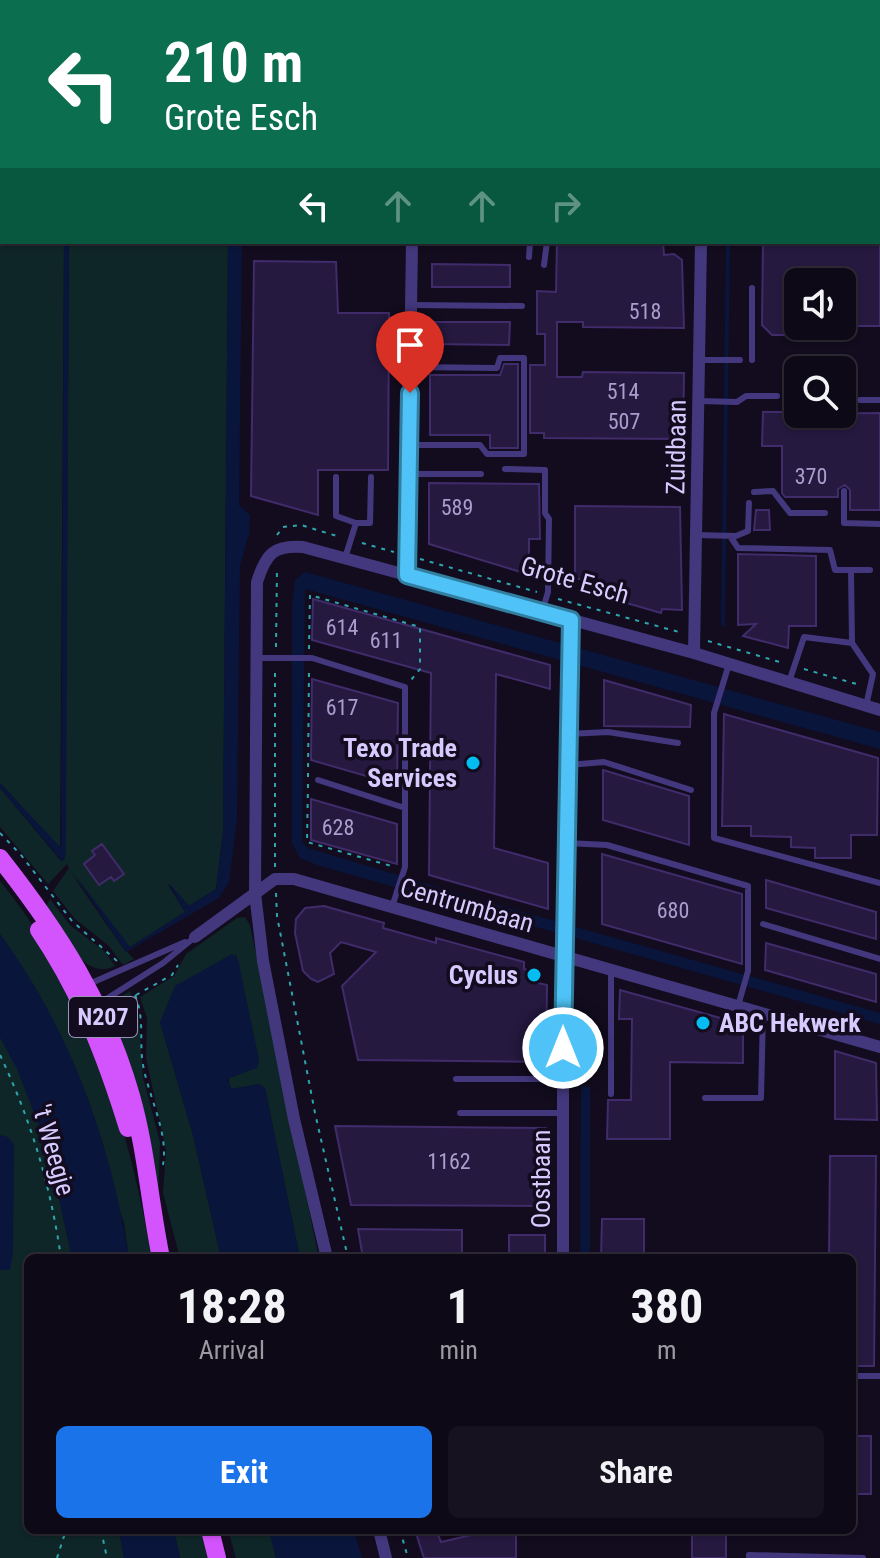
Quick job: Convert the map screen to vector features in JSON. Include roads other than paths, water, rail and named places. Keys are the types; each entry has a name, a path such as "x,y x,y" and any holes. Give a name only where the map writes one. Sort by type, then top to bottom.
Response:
{"main road":[{"name":"N207","path":"0,858 42,914 92,1008 149,1200 160,1254"},
{"name":"N207","path":"0,875 82,987"},
{"path":"211,1534 217,1558"}],"street":[{"path":"407,575 412,244"},
{"name":"Zuidbaan","path":"694,653 701,244"},
{"name":"Grote Esch","path":"257,658 257,582 264,559 284,545 345,558 694,653 880,710"},
{"name":"Oostbaan","path":"563,1254 563,955 571,620"},
{"path":"257,658 255,893 263,961 284,1068 326,1254"},
{"name":"Centrumbaan","path":"255,893 275,879 294,879 880,1047"},
{"path":"195,937 255,893"},
{"path":"380,1534 386,1558"}],"lane":[{"path":"529,257 530,244"},
{"path":"544,265 547,244"},
{"path":"752,288 752,360"},
{"path":"411,305 522,306"},
{"path":"409,445 480,445 487,454 524,454 524,358 500,358 497,368 411,367"},
{"path":"699,360 740,360"},
{"path":"699,401 737,402 746,396 777,396"},
{"path":"860,400 880,400"},
{"path":"505,469 545,470 545,513 549,519 547,595 542,612"},
{"path":"409,474 481,474"},
{"path":"336,477 336,516 356,523 370,523 371,477"},
{"path":"754,492 773,491 790,513 825,513"},
{"path":"844,491 844,523 880,524"},
{"path":"696,535 730,536 748,531 749,503"},
{"path":"345,558 356,523"},
{"path":"730,536 738,548 830,550 835,570 870,570"},
{"path":"851,570 852,643 873,674 866,706"},
{"path":"789,682 804,637 852,643"},
{"path":"257,658 307,658 405,687 403,872 392,907"},
{"path":"729,664 714,713 714,838 880,883"},
{"path":"568,734 608,732 678,743"},
{"path":"568,765 604,762 691,790"},
{"path":"318,780 405,808"},
{"path":"566,843 607,845 748,886 748,971 738,1006"},
{"path":"763,924 880,959"},
{"path":"82,987 195,937"},
{"path":"92,1008 163,963 195,937"},
{"path":"611,969 611,1094"},
{"path":"705,1098 761,1098 763,1013"},
{"path":"456,1079 563,1079"},
{"path":"460,1113 564,1113"},
{"path":"856,1376 880,1376"},
{"path":"749,1558 749,1555 863,1558"}],"water":[{"path":"64,244 69,244 65,859 62,861 0,788 0,783 61,848"},
{"path":"228,244 242,244 239,505 250,515 249,534 240,566 237,819 229,882 219,898 126,952 72,871 130,947 185,912 168,882 189,906 216,889 223,832"},
{"path":"305,572 880,732 880,749 305,589 302,841 308,848 880,1013 880,1024 300,858 292,843 292,607 295,580"},
{"path":"0,934 47,1008 84,1088 111,1172 128,1254 71,1254 50,1155 17,1069 0,1037"},
{"path":"232,954 238,959 259,1060 257,1068 227,1079 232,1089 259,1084 265,1088 299,1254 220,1254 193,1135 160,1022 175,986"},
{"path":"581,1086 590,1087 590,1254 580,1254"},
{"path":"0,1135 8,1137 14,1144 13,1252 10,1270 0,1270"},
{"path":"120,1534 175,1534 180,1558 124,1558"},
{"path":"270,1534 355,1534 362,1558 276,1558"}],"waterway":[{"path":"723,624 728,244"}],"place":[{"name":"Texo Trade Services","path":"473,763"},
{"name":"Cyclus","path":"534,975"},
{"name":"ABC Hekwerk","path":"703,1023"}]}
